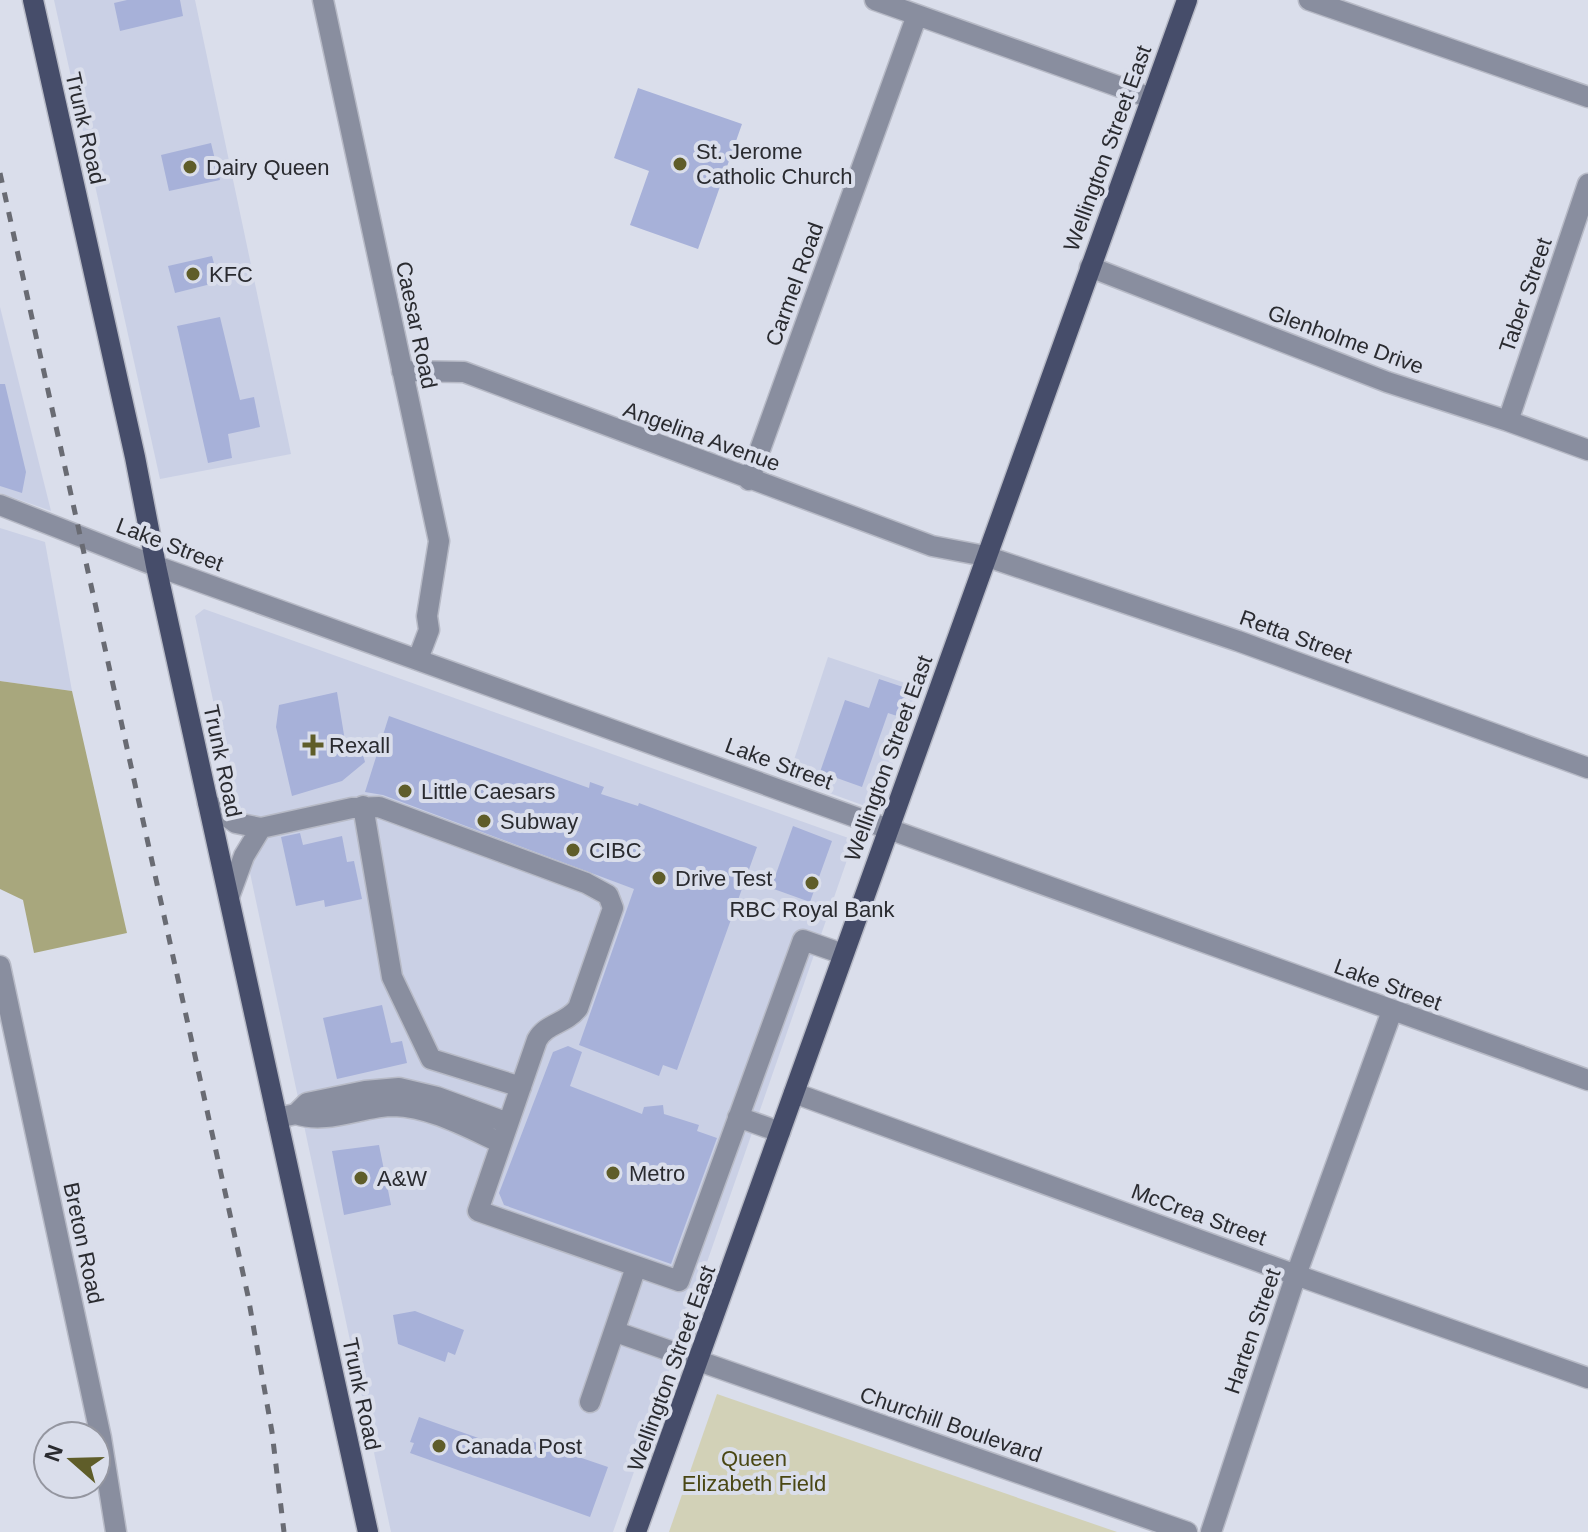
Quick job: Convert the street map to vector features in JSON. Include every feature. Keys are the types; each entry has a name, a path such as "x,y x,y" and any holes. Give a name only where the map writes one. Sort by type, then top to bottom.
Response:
{"main road":[{"name":"Trunk Road","path":"33,0 229,897 286,1116 368,1532"},
{"name":"Wellington Street East","path":"636,1532 1187,0"}],"street":[{"name":"Caesar Road","path":"323,0 439,541 427,616 429,630 418,659"},
{"path":"875,0 1151,98"},
{"path":"1309,0 1588,97"},
{"name":"Carmel Road","path":"749,480 917,15"},
{"name":"Taber Street","path":"1508,421 1588,184"},
{"name":"Glenholme Drive","path":"1090,267 1387,382 1588,450"},
{"name":"Angelina Avenue","path":"402,371 464,372 932,546 985,556"},
{"name":"Lake Street","path":"0,505 156,566 1588,1080"},
{"name":"Retta Street","path":"985,556 1238,641 1588,768"},
{"path":"208,803 236,823 261,828 363,806 379,807 602,889 612,901 613,908 578,1008 571,1017 541,1032 478,1211 679,1281 803,940 843,954"},
{"path":"363,806 392,977 431,1059 521,1087"},
{"path":"229,897 244,856 261,828"},
{"name":"Breton Road","path":"0,966 101,1438 116,1532"},
{"name":"Harten Street","path":"1211,1532 1296,1275 1392,1011"},
{"path":"286,1116 307,1103 365,1091 399,1088 437,1097 508,1123"},
{"name":"McCrea Street","path":"794,1093 1588,1378"},
{"path":"286,1116 311,1119 368,1109 410,1107 501,1143"},
{"path":"738,1117 780,1132"},
{"path":"590,1402 636,1267"},
{"name":"Churchill Boulevard","path":"616,1332 1187,1532"}],"shaded area":[{"path":"54,0 195,0 291,454 160,479"},
{"path":"0,307 51,511 0,493"},
{"path":"0,528 45,542 72,691 0,681"},
{"path":"204,609 854,840 613,1532 391,1532 195,616"},
{"path":"828,657 920,688 876,810 788,778"},
{"path":"0,681 72,691 127,933 34,953 23,900 0,889"}],"green space":[{"name":"Queen Elizabeth Field","path":"717,1394 1117,1532 669,1532"}],"building":[{"path":"127,0 180,0 183,16 120,31 114,3"},
{"name":"St. Jerome Catholic Church","path":"638,88 742,124 698,249 630,225 649,171 614,158"},
{"name":"Dairy Queen","path":"211,143 220,180 169,191 161,155"},
{"name":"KFC","path":"212,256 219,282 175,293 168,266"},
{"path":"220,317 240,400 254,397 260,427 228,434 232,458 208,463 177,326"},
{"path":"0,384 5,384 26,472 22,493 0,486"},
{"path":"879,679 909,689 900,717 888,713 862,787 820,772 845,700 869,708"},
{"name":"Rexall","path":"337,692 346,747 360,744 365,762 342,781 292,796 276,727 279,705"},
{"path":"389,716 589,788 590,782 604,787 601,794 638,806 639,803 757,847 677,1070 663,1065 659,1076 579,1045 634,889 383,795 365,792"},
{"path":"793,826 832,841 810,902 771,888"},
{"path":"300,833 303,845 342,836 347,862 354,861 362,899 325,907 324,900 296,906 281,837"},
{"path":"382,1005 391,1043 402,1041 407,1063 337,1079 323,1018"},
{"path":"568,1046 582,1052 570,1086 642,1114 644,1107 663,1105 664,1114 699,1125 697,1131 717,1138 671,1264 504,1205 499,1193 553,1052"},
{"name":"A&W","path":"379,1145 391,1205 344,1215 332,1151"},
{"path":"415,1311 464,1330 455,1355 448,1352 445,1362 398,1344 393,1315"},
{"path":"419,1417 515,1451 520,1437 608,1467 590,1517 410,1453 414,1443 410,1442"}],"railway":[{"path":"0,173 248,1296 272,1432 284,1532"}],"place":[{"name":"St. Jerome Catholic Church","path":"680,164"},
{"name":"Dairy Queen","path":"190,167"},
{"name":"KFC","path":"193,274"},
{"name":"Rexall","path":"313,745"},
{"name":"Little Caesars","path":"405,791"},
{"name":"Subway","path":"484,821"},
{"name":"CIBC","path":"573,850"},
{"name":"Drive Test","path":"659,878"},
{"name":"RBC Royal Bank","path":"812,883"},
{"name":"Metro","path":"613,1173"},
{"name":"A&W","path":"361,1178"},
{"name":"Canada Post","path":"439,1446"}]}
